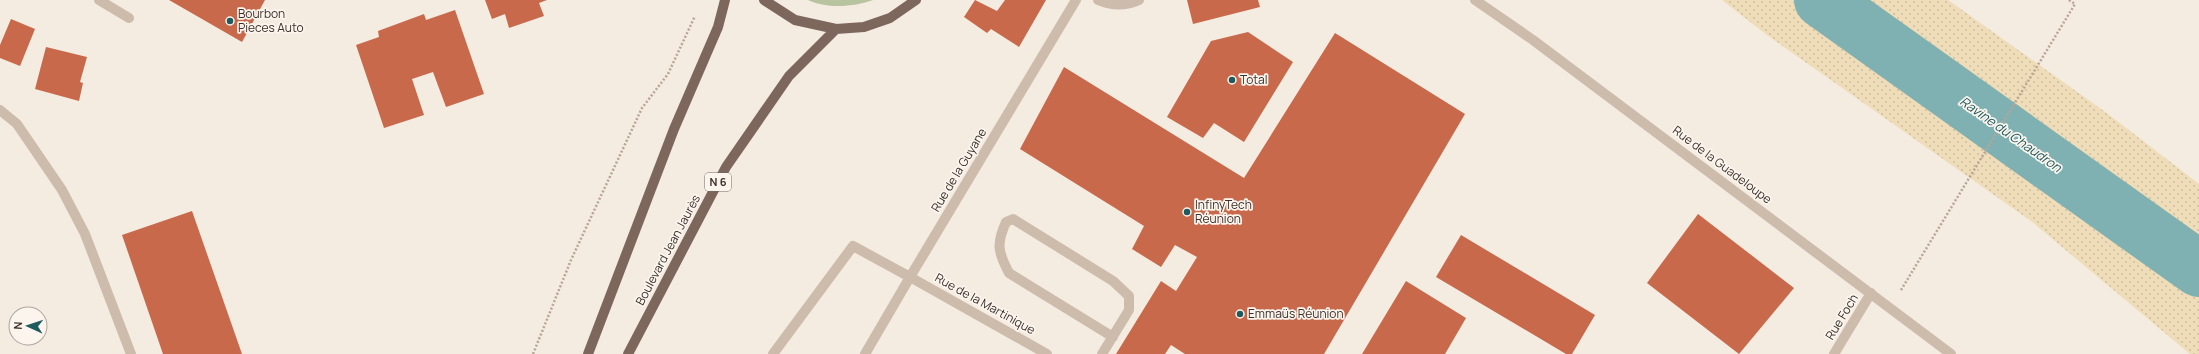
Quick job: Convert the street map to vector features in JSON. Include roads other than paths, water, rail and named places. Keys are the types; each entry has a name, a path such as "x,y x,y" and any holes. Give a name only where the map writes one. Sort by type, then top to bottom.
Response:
{"main road":[{"path":"588,354 674,129 718,27 725,0"},
{"path":"764,0 795,20 836,29 864,26 890,18 916,0"},
{"name":"Boulevard Jean Jaurès","path":"630,353 726,167 789,76 836,29"}],"street":[{"path":"99,0 128,18"},
{"name":"Rue de la Guyane","path":"866,354 910,277 1076,0"},
{"path":"1098,0 1108,5 1130,4 1139,0"},
{"name":"Rue de la Guadeloupe","path":"1475,0 1533,40 1951,354"},
{"path":"0,110 17,124 62,190 85,234 131,354"},
{"path":"1102,354 1129,310 1129,296 1114,281 1013,219 1006,222 999,237 1000,256 1009,273 1113,336"},
{"name":"Rue de la Martinique","path":"773,354 853,246 1047,354"},
{"name":"Rue Foch","path":"1834,354 1871,293"}],"waterway":[{"name":"Ravine du Chaudron","path":"1822,0 2199,269"}],"place":[{"name":"Bourbon Pieces Auto","path":"230,21"},
{"name":"Total","path":"1232,80"},
{"name":"InfinyTech Réunion","path":"1187,212"},
{"name":"Emmaüs Réunion","path":"1240,314"}]}
